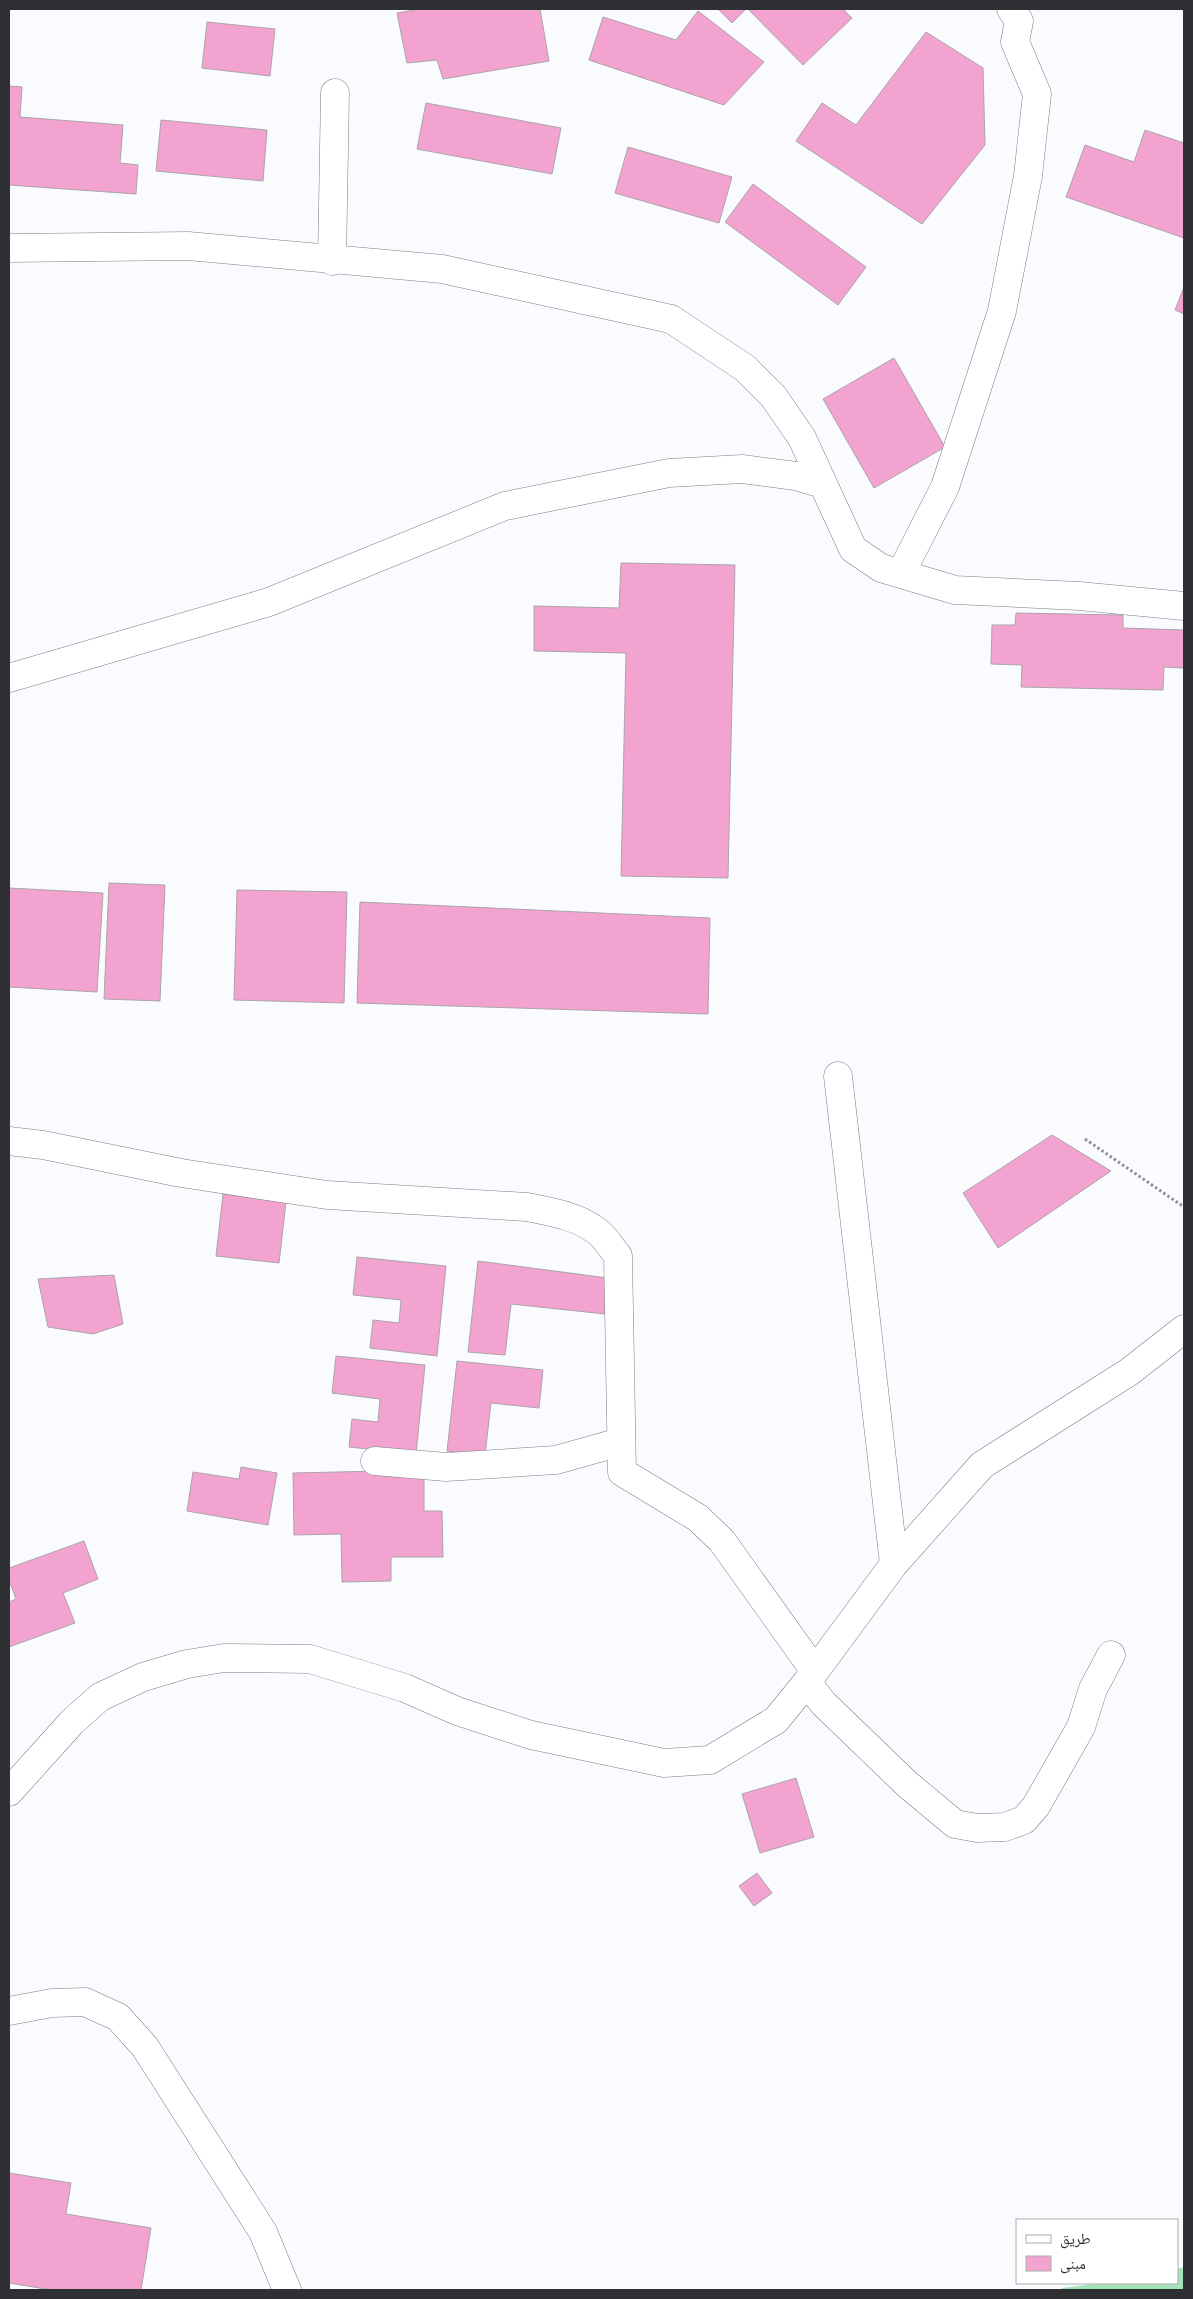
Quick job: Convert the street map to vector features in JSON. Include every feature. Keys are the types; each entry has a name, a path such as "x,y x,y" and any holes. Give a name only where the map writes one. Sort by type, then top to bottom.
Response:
{"street":[{"path":"901,573 945,487 1002,311 1028,176 1036,94 1015,42 1019,21 1011,9"},
{"path":"332,261 335,94"},
{"path":"9,248 188,246 244,250 332,261 442,269 671,319 745,368 773,396 802,438 853,549 881,568 955,590 1079,596 1184,606"},
{"path":"9,678 269,602 505,506 669,473 742,469 796,476 823,484"},
{"path":"838,1076 894,1564"},
{"path":"9,1142 43,1145 172,1171 289,1190 527,1207 557,1213 578,1220 599,1232 618,1256 622,1472 698,1518 722,1541 810,1676 823,1703 907,1784 955,1824 978,1828 1005,1827 1024,1820 1036,1806 1081,1727 1093,1689 1110,1655"},
{"path":"9,1792 72,1722 100,1697 142,1677 187,1664 224,1658 310,1658 405,1688 458,1711 531,1735 664,1763 710,1760 776,1720 894,1564 982,1465 1128,1372 1184,1328"},
{"path":"375,1460 446,1466 556,1460 620,1442"},
{"path":"9,2011 52,2003 85,2002 118,2017 145,2047 263,2232 287,2290"}],"path":[{"path":"1085,1139 1184,1207"}],"green space":[{"path":"1184,2267 1184,2290 1061,2290 1062,2288 1093,2284 1178,2284 1178,2269"}],"building":[{"path":"420,9 540,9 549,61 443,79 437,60 407,63 397,13"},
{"path":"718,9 746,9 732,23"},
{"path":"748,9 843,9 852,18 803,65"},
{"path":"698,11 764,62 724,105 589,60 603,17 676,40"},
{"path":"207,22 275,29 270,76 202,68"},
{"path":"926,32 983,68 985,145 922,224 796,141 822,103 856,125"},
{"path":"9,86 22,87 20,117 123,125 120,163 138,165 136,194 9,185"},
{"path":"426,103 561,128 552,174 417,149"},
{"path":"161,120 267,130 263,181 156,171"},
{"path":"1145,130 1184,143 1184,238 1066,197 1085,145 1134,162"},
{"path":"628,147 732,177 719,223 615,193"},
{"path":"753,184 866,267 838,305 725,222"},
{"path":"1184,287 1184,314 1175,310"},
{"path":"894,358 945,447 874,488 823,399"},
{"path":"621,563 735,565 728,878 621,876 626,653 534,651 534,606 619,608"},
{"path":"1016,613 1123,615 1123,628 1184,630 1184,668 1164,667 1163,690 1021,687 1022,665 991,664 992,625 1015,625"},
{"path":"109,883 165,885 160,1001 104,999"},
{"path":"9,888 103,893 97,992 9,987"},
{"path":"237,890 347,892 344,1003 234,1000"},
{"path":"360,902 710,918 708,1014 357,1003"},
{"path":"1052,1135 1111,1171 998,1248 963,1193"},
{"path":"223,1194 286,1202 279,1263 216,1256"},
{"path":"357,1257 446,1266 437,1356 370,1348 373,1320 399,1323 401,1300 353,1295"},
{"path":"478,1261 608,1278 605,1314 511,1304 505,1355 468,1352"},
{"path":"114,1275 123,1324 93,1334 48,1327 38,1279"},
{"path":"336,1356 425,1365 416,1454 349,1447 352,1419 378,1422 380,1399 332,1393"},
{"path":"457,1361 543,1370 539,1408 491,1403 485,1455 447,1451"},
{"path":"241,1467 277,1473 268,1525 187,1511 193,1472 239,1479"},
{"path":"424,1470 424,1511 442,1511 443,1557 391,1557 391,1581 342,1582 341,1534 294,1535 293,1473"},
{"path":"84,1541 98,1579 63,1593 75,1623 9,1647 9,1602 16,1599 9,1580 9,1568"},
{"path":"796,1778 814,1837 760,1853 742,1794"},
{"path":"757,1873 772,1893 754,1906 739,1886"},
{"path":"9,2173 71,2183 66,2214 151,2228 141,2290 51,2290 9,2283"}]}
